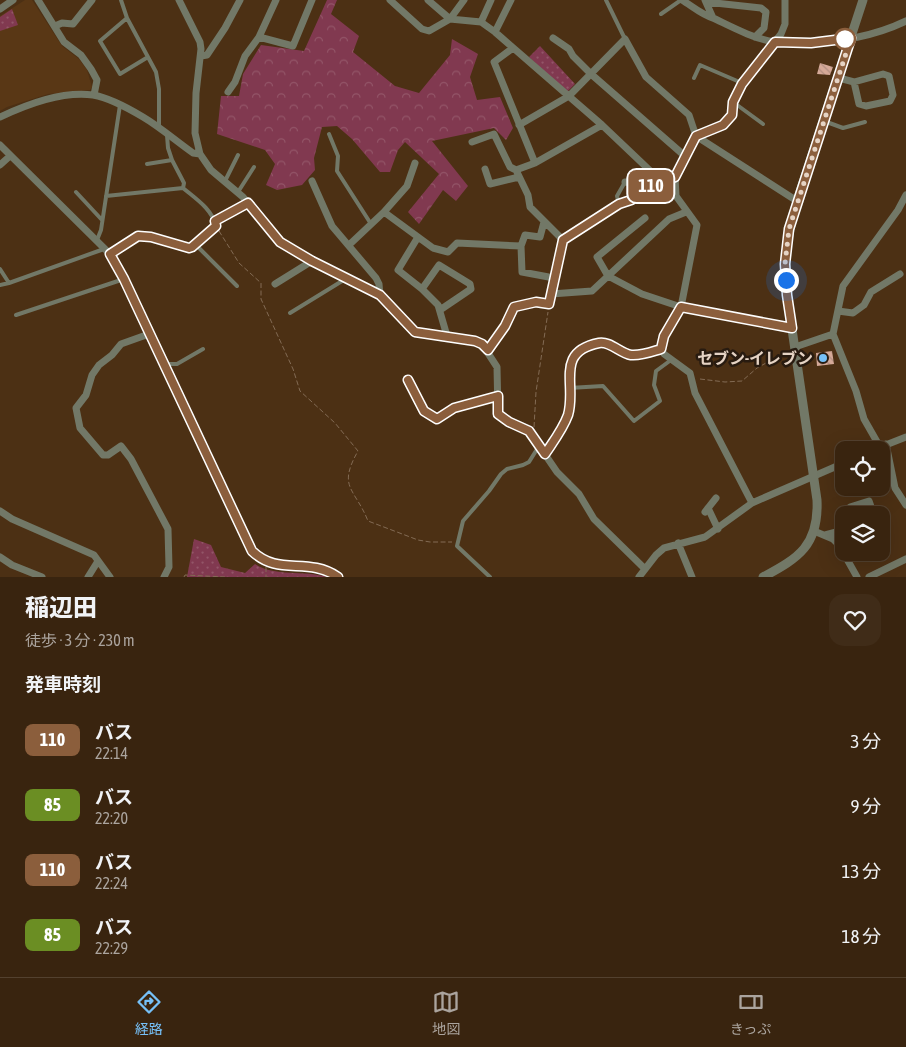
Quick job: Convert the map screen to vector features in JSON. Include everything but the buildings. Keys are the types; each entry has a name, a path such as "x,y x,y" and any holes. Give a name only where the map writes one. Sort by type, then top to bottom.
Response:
{"street":[{"path":"0,8 13,0"},
{"path":"38,0 64,42 82,55 97,80 94,96"},
{"path":"54,26 62,23 74,24 92,0"},
{"path":"179,0 200,42 195,133 200,154 211,170 238,192 280,242 312,261 380,295 415,332 475,341 482,344 488,350 497,367 498,414 524,428 534,438 558,472 579,494 594,519 644,568"},
{"path":"200,56 207,56 240,0"},
{"path":"228,92 235,82 244,56 259,37 276,0"},
{"path":"259,37 293,46 312,0"},
{"path":"390,0 422,28 429,31 450,19 464,0"},
{"path":"428,0 450,19 481,22 495,32 602,125 662,182"},
{"path":"481,22 491,0"},
{"path":"495,32 511,0"},
{"path":"681,0 705,16 755,37 775,42 811,43 851,38 889,30 906,21"},
{"path":"752,503 695,393 690,373 664,354 661,349 664,336 681,307 697,225 676,196 675,177 696,136 723,125 732,115 733,102 742,84 781,34 785,24 785,0"},
{"path":"763,577 787,565 811,540 818,510 787,295 785,264 789,229 797,201 839,78 863,0"},
{"path":"705,1 713,18"},
{"path":"705,1 761,8 766,12 764,28 755,37"},
{"path":"553,38 569,49 572,56 591,74 686,157"},
{"path":"519,125 568,96 625,39 646,77 689,115 696,136 797,201"},
{"path":"513,48 494,62 535,163"},
{"path":"839,78 854,82 883,74 889,76 893,95 890,101 866,106 859,104 854,82"},
{"path":"0,117 50,98 94,96 120,105 143,117 193,153 200,154"},
{"path":"485,169 490,184 518,173 602,125"},
{"path":"472,142 494,134 510,167 518,173 528,195 530,208 563,240 549,304"},
{"path":"0,145 107,251 124,279 248,545 256,557 266,564 280,569 313,568 323,570 338,577"},
{"path":"0,165 10,156"},
{"path":"349,244 384,212 407,186 415,163"},
{"path":"625,182 650,186 675,177"},
{"path":"312,181 332,226 376,278 379,284 380,295"},
{"path":"880,441 864,419 856,392 833,334 841,293 846,280 898,210 906,195"},
{"path":"384,212 433,248 448,252 457,243 521,246"},
{"path":"551,294 592,291 669,219 686,212"},
{"path":"645,218 597,257 608,276 642,294 681,307 792,328"},
{"path":"544,222 540,237 525,235 521,246 522,272 554,278"},
{"path":"418,237 398,270 422,289 438,305 447,336"},
{"path":"274,284 312,261"},
{"path":"422,289 439,265 470,284 471,289 440,310"},
{"path":"838,311 853,313 864,305 871,292 900,274"},
{"path":"149,334 121,344 112,355 99,365 92,375 86,395 76,408 80,428 103,455 108,456 121,446 131,459 168,529 169,567 164,577"},
{"path":"795,347 833,334"},
{"path":"545,454 564,426 568,413 569,368 572,360 578,353 588,346 602,342 629,355 639,355 661,349"},
{"path":"408,380 424,411 437,419 454,408 498,396"},
{"path":"890,443 906,437"},
{"path":"640,577 644,568 664,548 705,536 718,529 752,503 835,467"},
{"path":"890,471 895,488 903,497 906,505"},
{"path":"716,498 707,510 718,529"},
{"path":"853,506 869,501 871,506"},
{"path":"0,511 12,519 94,555 110,577"},
{"path":"814,531 833,539 857,577"},
{"path":"825,535 835,532"},
{"path":"678,543 692,577"},
{"path":"0,557 12,565 42,577"},
{"path":"869,577 906,560"},
{"path":"88,577 98,561"}],"lane":[{"path":"121,0 127,18 156,72 159,128"},
{"path":"606,0 625,39"},
{"path":"661,14 681,0"},
{"path":"127,18 100,41 120,74 148,57"},
{"path":"694,78 700,65 742,84"},
{"path":"733,102 763,124"},
{"path":"97,240 102,220 120,105"},
{"path":"824,121 843,128 865,122"},
{"path":"329,134 338,156 337,171 371,224"},
{"path":"167,135 168,148 184,183 183,188"},
{"path":"225,180 238,155"},
{"path":"147,164 172,160"},
{"path":"238,192 254,166"},
{"path":"619,204 617,196 625,182"},
{"path":"563,240 619,204 631,200 650,186"},
{"path":"0,285 107,251 138,236 151,237 189,248 196,245 216,226 215,221 205,206 183,188 106,196"},
{"path":"76,192 102,220"},
{"path":"215,221 248,203"},
{"path":"196,245 237,286"},
{"path":"0,269 9,283"},
{"path":"290,313 347,278"},
{"path":"16,315 124,279"},
{"path":"488,350 505,326 514,307 536,302 549,304"},
{"path":"164,364 177,364 203,349"},
{"path":"570,388 603,386 634,420 660,402 654,385 656,372 673,359"},
{"path":"490,577 457,546 463,521 489,492 501,474 507,469 529,462 539,446"}],"path":[{"path":"216,226 229,250 239,263 261,283 261,299 293,369 300,391 335,424 358,450 347,477 349,489 362,505 368,521 418,540 457,542"},
{"path":"534,438 536,392 549,304"},
{"path":"692,379 709,379 725,382 742,381 757,368 795,347"},
{"path":"266,564 266,577"},
{"path":"184,577 185,575 225,577"}],"shaded area":[{"path":"25,0 32,0 62,46 79,59 87,70 92,87 90,90 48,94 0,111 0,16"}],"green space":[{"path":"327,0 337,0 331,14 359,36 353,52 395,86 419,93 450,55 452,39 478,54 470,77 477,100 500,97 513,128 506,140 494,128 432,141 468,186 456,201 443,190 419,224 408,212 439,174 405,142 398,150 390,172 380,172 352,139 337,126 322,127 314,158 315,170 302,185 277,190 266,185 275,164 265,150 217,134 221,96 239,96 243,74 261,45 304,51"},
{"path":"12,9 18,25 0,31 0,17"},
{"path":"540,46 575,84 567,92 529,57"},
{"path":"194,539 211,545 221,567 245,573 255,564 271,571 327,577 187,577"}],"bus line":[{"name":"110","path":"338,577 323,570 313,568 280,569 272,567 260,560 252,551 124,279 110,254 138,236 151,237 189,248 192,247 216,226 215,221 248,203 280,242 312,261 380,295 415,332 475,341 482,344 488,350 505,326 514,307 536,302 549,304 560,246 563,240 619,204 631,200 650,186 675,177 696,136 723,125 732,115 736,94 775,42 811,43 851,38 789,229 785,264 792,328 681,307 664,336 661,349 639,355 629,355 602,342 588,346 572,360 569,368 570,396 568,413 564,426 545,454 529,431 509,422 498,414 498,396 454,408 437,419 424,411 408,380"}],"place":[{"name":"セブン-イレブン","path":"823,358"}],"route":[{"path":"786,280 786,246 789,229 851,38 845,39"}]}
